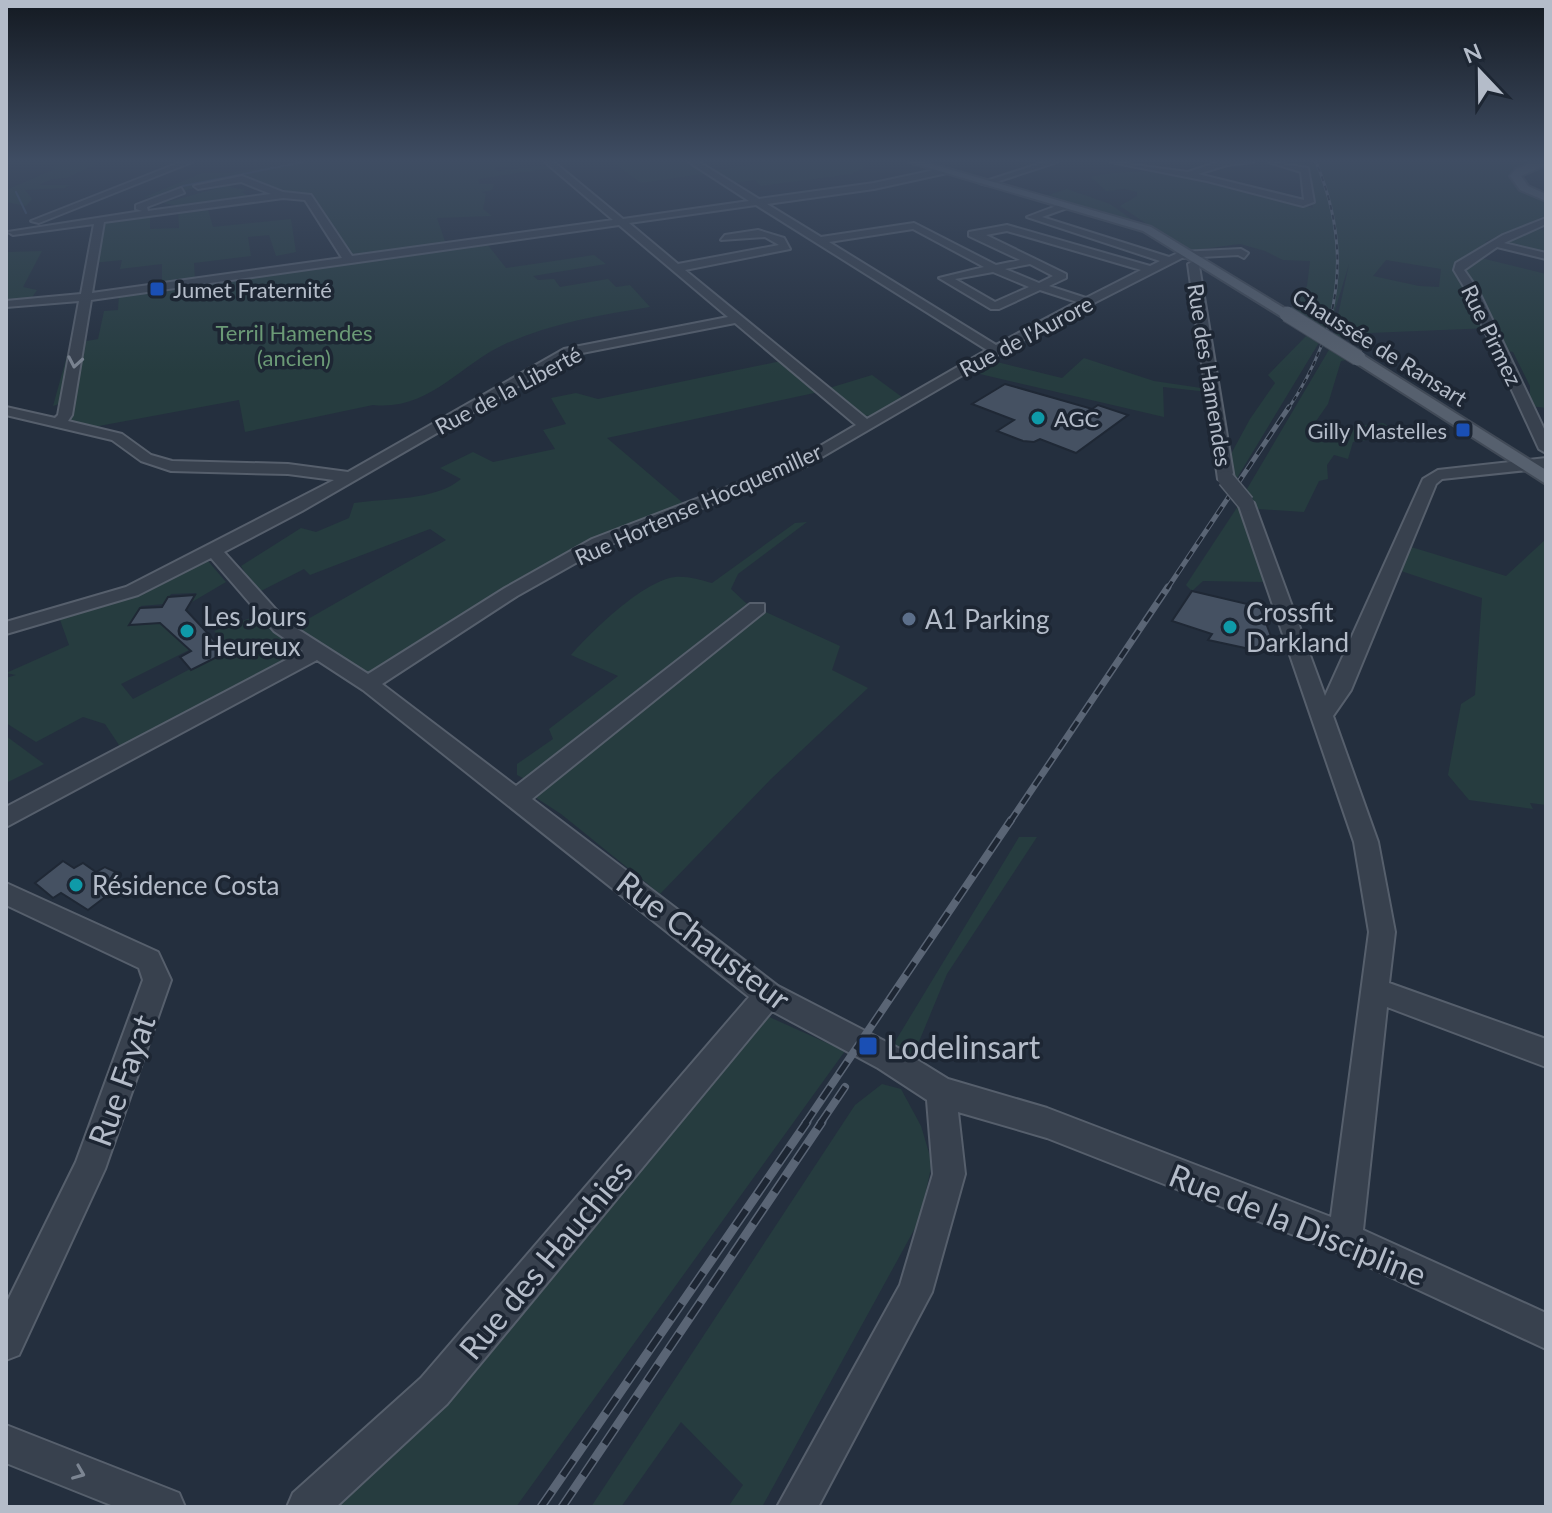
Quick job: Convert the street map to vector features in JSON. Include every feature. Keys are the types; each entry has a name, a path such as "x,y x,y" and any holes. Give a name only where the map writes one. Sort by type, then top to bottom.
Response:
{"main road":[{"name":"Chaussée de Ransart","path":"1153,233 1536,463 1546,478"}],"street":[{"path":"59,423 65,415 97,233"},
{"path":"331,233 349,260"},
{"path":"6,307 544,233"},
{"path":"633,233 866,426"},
{"path":"749,255 723,237 763,233 779,239 846,233"},
{"path":"804,233 995,350"},
{"path":"924,233 993,268 1038,287 1087,302"},
{"path":"940,240 983,233"},
{"path":"1022,233 1152,270"},
{"path":"1082,233 1170,260"},
{"name":"Rue Pirmez","path":"1517,233 1460,265 1459,270 1472,290 1546,449"},
{"path":"976,234 1062,276 995,307 945,278 1030,261"},
{"path":"676,268 786,247 779,239"},
{"path":"1018,255 1050,241"},
{"path":"1496,244 1546,256"},
{"path":"1119,261 1141,251"},
{"name":"Rue de l'Aurore","path":"866,426 995,350 1170,260 1241,252 1244,255"},
{"path":"1084,261 1097,255"},
{"name":"Rue des Hamendes","path":"1196,258 1193,264 1226,479 1246,503 1258,548 1322,715 1366,842 1382,932 1345,1239"},
{"path":"1059,273 1071,267"},
{"name":"Rue de la Liberté","path":"214,551 296,508 568,352 737,319"},
{"path":"6,411 117,437 146,458 171,466 288,469 350,477"},
{"name":"Rue Hortense Hocquemiller","path":"368,683 511,592 598,543 798,465 866,426"},
{"path":"1322,715 1341,690 1429,482 1438,475 1536,463"},
{"path":"6,628 132,591 214,551"},
{"name":"Rue Chausteur","path":"214,551 281,627 368,683 768,995 888,1058 941,1092 1047,1123"},
{"path":"517,798 757,608"},
{"path":"6,818 318,651"},
{"name":"Rue Fayat","path":"6,893 149,960 157,980 89,1169 6,1342"},
{"path":"1377,991 1546,1053"},
{"name":"Rue des Hauchies","path":"307,1507 434,1391 768,995"},
{"path":"797,1507 915,1292 949,1174 941,1092"},
{"name":"Rue de la Discipline","path":"1047,1123 1345,1239 1546,1331"},
{"path":"6,1444 165,1507"}],"green space":[{"name":"Terril Hamendes (ancien)","path":"99,233 293,233 296,252 276,256 269,235 248,237 251,256 194,263 195,281 162,286 162,264 120,269 122,260 92,263"},
{"name":"Terril Hamendes (ancien)","path":"328,233 442,233 447,247 488,245 506,268 594,255 606,264 533,276 538,280 554,279 560,287 608,279 616,287 630,285 650,307 540,330 488,353 443,385 411,401 373,405 245,432 239,400 88,428 63,422 69,419 72,400 53,406 68,352 79,351 81,342 98,339 104,311 118,310 119,295 356,260 341,253"},
{"path":"1160,233 1507,233 1485,242 1491,245 1477,257 1546,274 1546,408 1530,406 1530,386 1513,352 1504,350 1491,328 1345,334 1340,343 1333,338 1349,264 1329,330 1324,332 1289,312 1307,286 1310,261 1283,260 1240,244 1187,251","holes":["1386,260 1441,269 1439,287 1419,286 1373,276"]},
{"path":"1518,233 1546,233 1546,255 1504,245 1501,241"},
{"path":"42,251 23,287 37,290 29,302 80,300 6,309 6,252"},
{"path":"1308,334 1320,341 1234,483 1225,465 1250,419 1275,383 1268,375"},
{"path":"1330,348 1351,359 1341,361 1328,404 1309,431 1383,423 1403,435 1353,442 1348,459 1334,455 1327,465 1328,479 1319,481 1304,512 1258,509 1244,494"},
{"path":"1084,358 1154,381 1208,389 1208,392 1163,387 1164,417 967,371 989,360 1062,378"},
{"path":"781,361 819,392 607,438 689,508 598,543 368,683 287,631 446,540 430,529 310,575 304,569 257,593 241,566 301,528 316,532 349,518 354,503 424,495 450,486 461,479 440,468 473,452 493,462 555,449 543,430 566,424 551,398 576,393 598,399"},
{"path":"872,375 906,400 879,413 863,416 826,389"},
{"path":"1240,503 1244,507 1264,582 1203,581 1192,591 1186,585"},
{"path":"807,522 738,574 731,589 746,603 840,646 832,670 868,688 771,779 660,894 561,814 521,788 527,780 517,775 517,764 553,739 549,729 618,676 571,655 619,608 648,588 675,577 712,583 795,523"},
{"path":"1546,539 1546,805 1530,803 1533,809 1469,800 1448,775 1461,704 1475,695 1482,598 1398,570 1408,546 1506,576"},
{"path":"208,561 226,582 192,602 196,593 171,594 165,604 141,606 132,621 162,621 191,649 121,684 133,699 232,647 214,631 256,616 300,651 296,658 121,748 105,724 83,717 36,742 6,723 6,678 16,675 6,673 69,645 59,617 163,581"},
{"path":"6,736 44,764 6,783"},
{"path":"1019,837 1037,837 947,974 911,1061 890,1050"},
{"path":"767,1016 845,1051 516,1507 333,1507"},
{"path":"882,1084 901,1089 921,1126 932,1163 920,1219 762,1507 728,1507 743,1485 681,1422 621,1507 591,1507 855,1105"}],"building":[{"name":"AGC","path":"1005,384 1092,409 1098,405 1128,415 1076,453 1040,439 1023,441 997,431 1014,420 972,404"},
{"name":"Crossfit Darkland","path":"1192,591 1260,607 1278,655 1208,640 1212,634 1172,621"},
{"name":"Les Jours Heureux","path":"195,595 186,610 214,640 219,637 233,649 191,670 180,657 191,651 160,623 129,625 140,608 162,607 168,597"},
{"name":"Résidence Costa","path":"63,861 74,868 83,863 96,872 105,867 118,873 109,880 117,888 88,910 61,893 53,898 35,883"}],"railway":[{"path":"1288,409 1306,379 1330,319 1336,289 1335,233"},
{"path":"1167,589 1289,407"},
{"path":"1010,822 1168,587"},
{"path":"805,1124 1011,820"},
{"path":"820,1124 845,1087"},
{"path":"541,1507 807,1122"},
{"path":"562,1507 822,1122"}],"place":[{"name":"Jumet Fraternité","path":"157,289"},
{"name":"AGC","path":"1038,418"},
{"name":"Gilly Mastelles","path":"1463,430"},
{"name":"A1 Parking","path":"909,619"},
{"name":"Crossfit Darkland","path":"1230,627"},
{"name":"Les Jours Heureux","path":"187,631"},
{"name":"Résidence Costa","path":"76,885"},
{"name":"Lodelinsart","path":"868,1046"}]}
